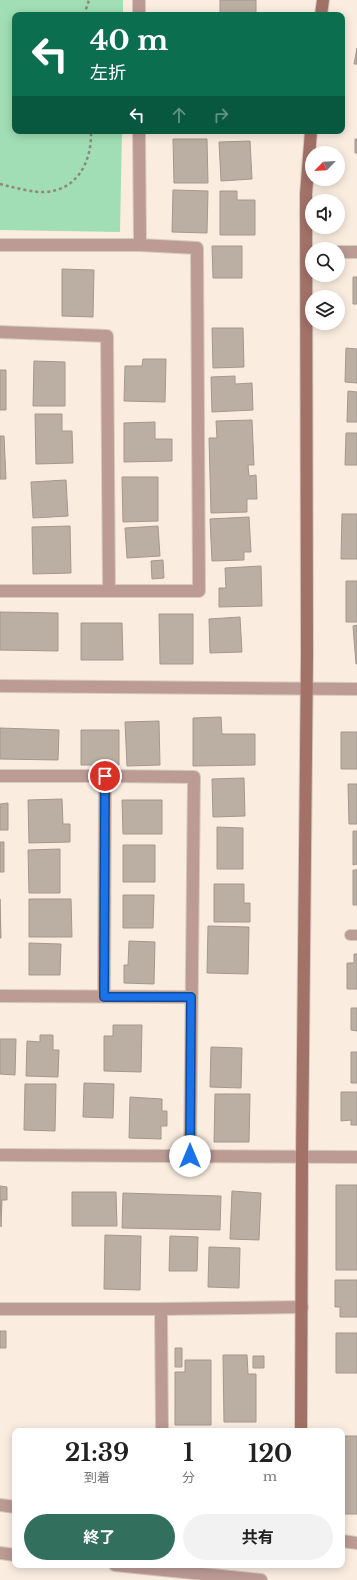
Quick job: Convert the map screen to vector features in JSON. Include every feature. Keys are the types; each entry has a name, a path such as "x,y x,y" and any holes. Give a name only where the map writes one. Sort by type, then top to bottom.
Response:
{"street":[{"path":"139,0 139,12"},
{"path":"322,12 323,0"},
{"path":"139,134 140,245"},
{"path":"309,242 306,194 311,134"},
{"path":"0,245 140,245 197,248 199,591 0,591"},
{"path":"345,252 357,252"},
{"path":"301,1428 309,282"},
{"path":"0,332 107,336 109,591"},
{"path":"0,686 357,689"},
{"path":"0,776 194,777 190,1156"},
{"path":"104,997 105,776"},
{"path":"0,996 191,997"},
{"path":"0,1155 357,1157"},
{"path":"0,1309 302,1307"},
{"path":"161,1309 162,1428"},
{"path":"0,1505 12,1507"},
{"path":"345,1541 357,1543"},
{"path":"0,1553 12,1555"},
{"path":"144,1568 262,1580"}],"path":[{"path":"85,12 89,0"},
{"path":"0,184 45,193 68,186 83,169 90,153 91,134"}],"green space":[{"path":"0,0 123,0 123,12 12,12 12,134 122,134 120,232 0,230"}],"building":[{"path":"220,0 256,0 256,12 220,12"},
{"path":"357,48 357,64 354,64"},
{"path":"173,139 207,139 208,183 174,183"},
{"path":"355,139 357,139 357,153 355,153"},
{"path":"250,141 252,179 221,181 219,142"},
{"path":"173,190 208,191 207,233 172,232"},
{"path":"220,191 237,191 237,200 255,200 255,235 220,235"},
{"path":"212,246 242,246 242,278 213,278"},
{"path":"62,269 94,270 93,317 62,316"},
{"path":"353,277 357,277 357,304 353,304"},
{"path":"212,328 243,328 244,367 213,368"},
{"path":"346,348 357,349 357,383 345,382"},
{"path":"143,359 166,359 165,402 124,401 125,366 142,366"},
{"path":"34,361 65,362 65,406 33,406"},
{"path":"0,370 6,370 6,410 0,410"},
{"path":"235,376 235,384 252,383 253,410 212,412 211,377"},
{"path":"348,391 357,392 357,422 347,422"},
{"path":"35,414 62,414 62,431 72,431 73,463 36,464"},
{"path":"252,420 254,465 248,465 249,476 256,475 257,499 247,499 247,512 211,513 209,438 217,438 216,421"},
{"path":"155,422 155,439 172,439 172,461 124,462 124,423"},
{"path":"346,433 357,433 357,465 345,465"},
{"path":"0,436 4,436 6,479 0,479"},
{"path":"122,477 158,477 158,521 123,522"},
{"path":"66,480 68,516 33,518 31,482"},
{"path":"342,514 357,514 357,559 341,559"},
{"path":"249,517 251,552 244,552 244,560 212,561 210,519"},
{"path":"70,526 71,573 33,574 32,527"},
{"path":"158,526 160,556 127,558 125,528"},
{"path":"163,560 164,578 152,579 151,561"},
{"path":"261,566 262,606 219,607 219,588 226,588 225,568"},
{"path":"346,581 357,581 357,622 346,622"},
{"path":"0,612 58,613 58,651 0,650"},
{"path":"159,614 193,614 193,664 160,664"},
{"path":"240,617 242,652 210,653 209,619"},
{"path":"81,623 122,623 123,660 81,660"},
{"path":"357,625 357,664 356,664 353,626"},
{"path":"221,717 222,734 255,734 255,765 193,766 193,718"},
{"path":"159,721 160,765 127,766 125,722"},
{"path":"0,728 59,730 58,760 0,759"},
{"path":"81,730 119,730 119,765 81,765"},
{"path":"341,732 357,732 357,769 341,769"},
{"path":"244,778 245,816 213,817 212,779"},
{"path":"348,784 357,784 357,824 349,824"},
{"path":"62,799 63,824 70,824 70,842 29,843 28,800"},
{"path":"122,800 162,800 162,834 123,834"},
{"path":"8,803 8,830 0,830 0,804"},
{"path":"217,827 243,828 243,869 217,869"},
{"path":"353,831 357,831 357,864 353,865"},
{"path":"0,842 4,842 4,872 0,872"},
{"path":"123,845 155,845 155,882 123,882"},
{"path":"60,849 60,893 29,893 28,850"},
{"path":"353,870 357,870 357,905 353,905"},
{"path":"214,884 244,884 244,903 250,903 250,922 214,922"},
{"path":"123,895 154,895 153,928 123,928"},
{"path":"0,899 1,938 0,938"},
{"path":"29,899 71,899 72,937 29,937"},
{"path":"208,926 249,927 248,974 207,973"},
{"path":"129,941 155,942 154,984 124,983 124,965 128,965"},
{"path":"29,943 61,944 60,975 29,975"},
{"path":"354,954 357,954 357,989 347,989 347,963 354,963"},
{"path":"351,1008 357,1008 357,1031 351,1030"},
{"path":"113,1025 142,1025 141,1072 104,1071 104,1036 113,1036"},
{"path":"40,1035 53,1035 53,1050 59,1050 58,1077 26,1076 27,1041 40,1042"},
{"path":"0,1039 16,1039 15,1075 0,1074"},
{"path":"211,1047 242,1048 241,1088 210,1087"},
{"path":"351,1052 357,1052 357,1083 351,1083"},
{"path":"84,1083 114,1084 113,1118 83,1117"},
{"path":"25,1084 56,1084 55,1131 24,1130"},
{"path":"341,1092 357,1092 357,1125 351,1125 351,1120 341,1121"},
{"path":"215,1094 250,1094 249,1142 214,1142"},
{"path":"130,1097 162,1099 162,1111 167,1111 167,1126 161,1126 161,1139 129,1138"},
{"path":"336,1185 357,1185 357,1270 336,1270"},
{"path":"0,1186 7,1187 7,1200 2,1200 1,1227"},
{"path":"232,1191 261,1193 259,1240 230,1239"},
{"path":"72,1192 116,1192 117,1226 72,1226"},
{"path":"123,1193 221,1196 220,1230 122,1228"},
{"path":"105,1235 141,1236 140,1290 104,1289"},
{"path":"170,1236 198,1237 197,1271 169,1271"},
{"path":"209,1247 240,1248 239,1288 208,1287"},
{"path":"335,1280 357,1280 357,1317 340,1317 340,1307 335,1307"},
{"path":"0,1331 6,1331 6,1348 0,1348"},
{"path":"336,1333 357,1333 357,1373 336,1373"},
{"path":"175,1348 182,1348 182,1367 175,1367"},
{"path":"223,1355 247,1355 248,1374 256,1374 256,1422 224,1422"},
{"path":"253,1356 264,1356 264,1368 253,1368"},
{"path":"185,1360 211,1360 211,1425 175,1425 175,1372 185,1372"},
{"path":"345,1436 357,1436 357,1514 345,1514"}],"route":[{"path":"105,776 104,997 191,997 190,1156"}]}
